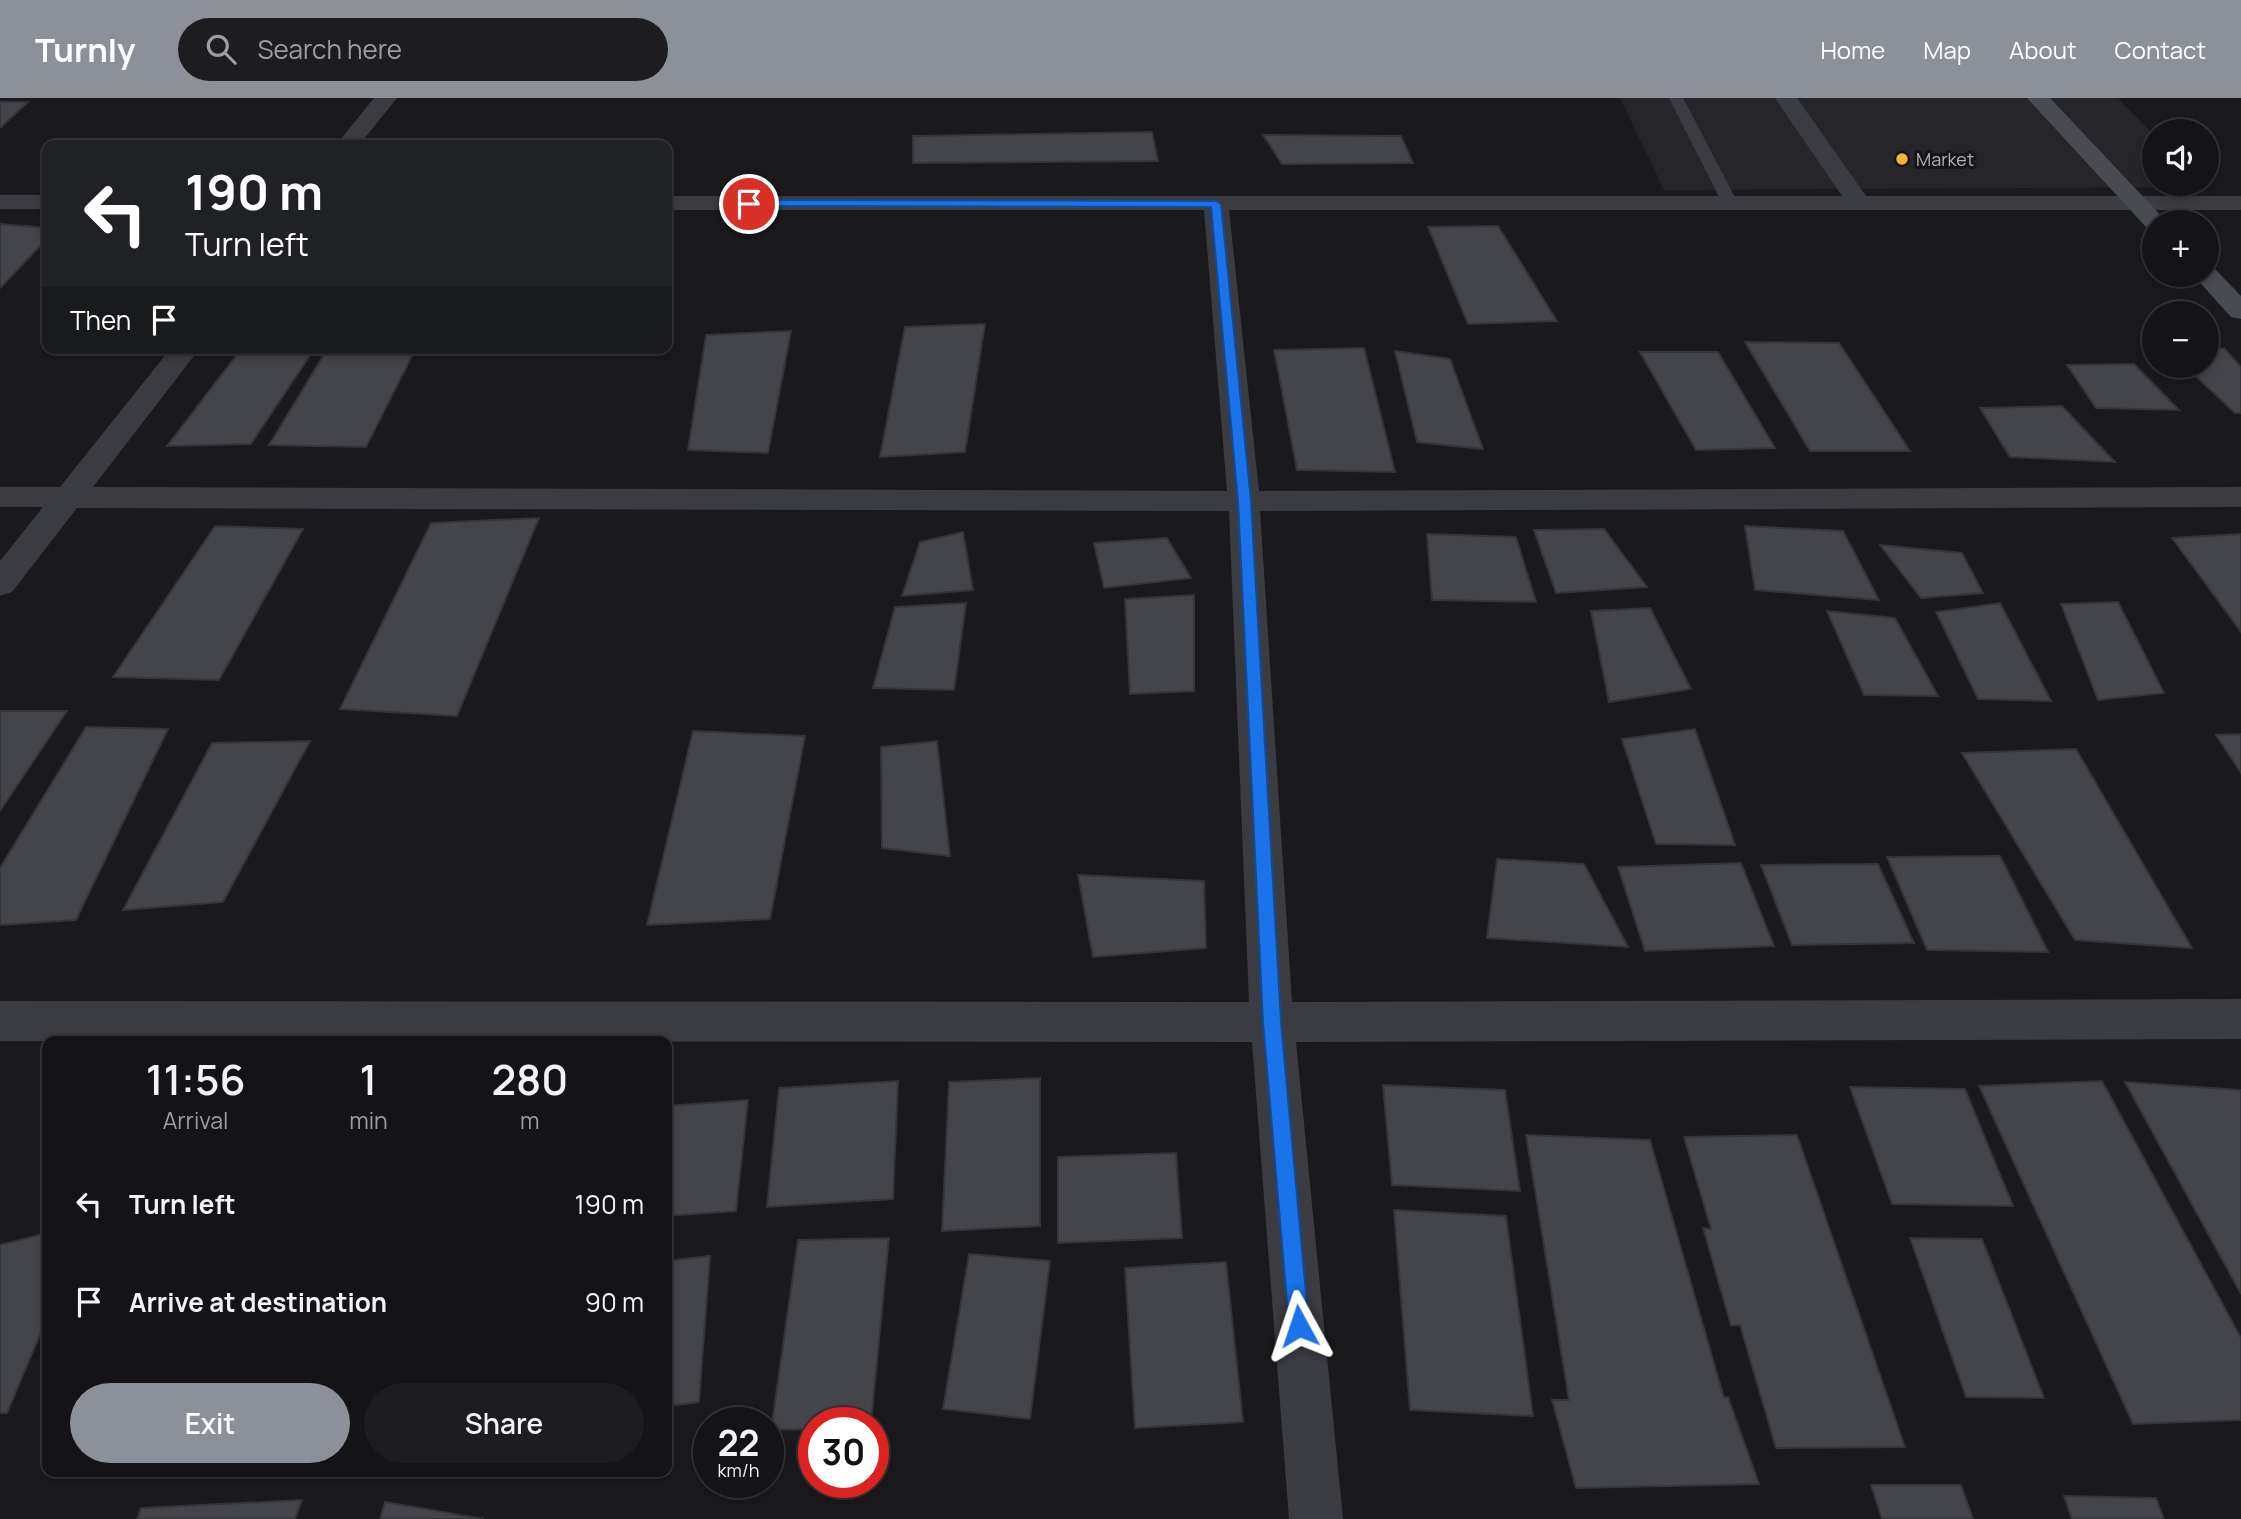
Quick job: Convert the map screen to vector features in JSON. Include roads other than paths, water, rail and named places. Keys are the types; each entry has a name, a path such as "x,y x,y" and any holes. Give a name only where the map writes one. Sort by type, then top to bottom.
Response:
{"street":[{"path":"351,140 386,98"},
{"path":"1786,98 1860,204"},
{"path":"2038,98 2144,210"},
{"path":"0,202 42,202"},
{"path":"672,203 2241,203"},
{"path":"1216,204 1244,501 1272,1022 1316,1519"},
{"path":"2218,287 2241,311"},
{"path":"0,584 181,354"},
{"path":"0,497 1244,501 2241,497"},
{"path":"0,1021 1272,1022 2241,1018"}],"lane":[{"path":"1676,98 1730,204"}],"place":[{"name":"Market","path":"1902,159"}]}
